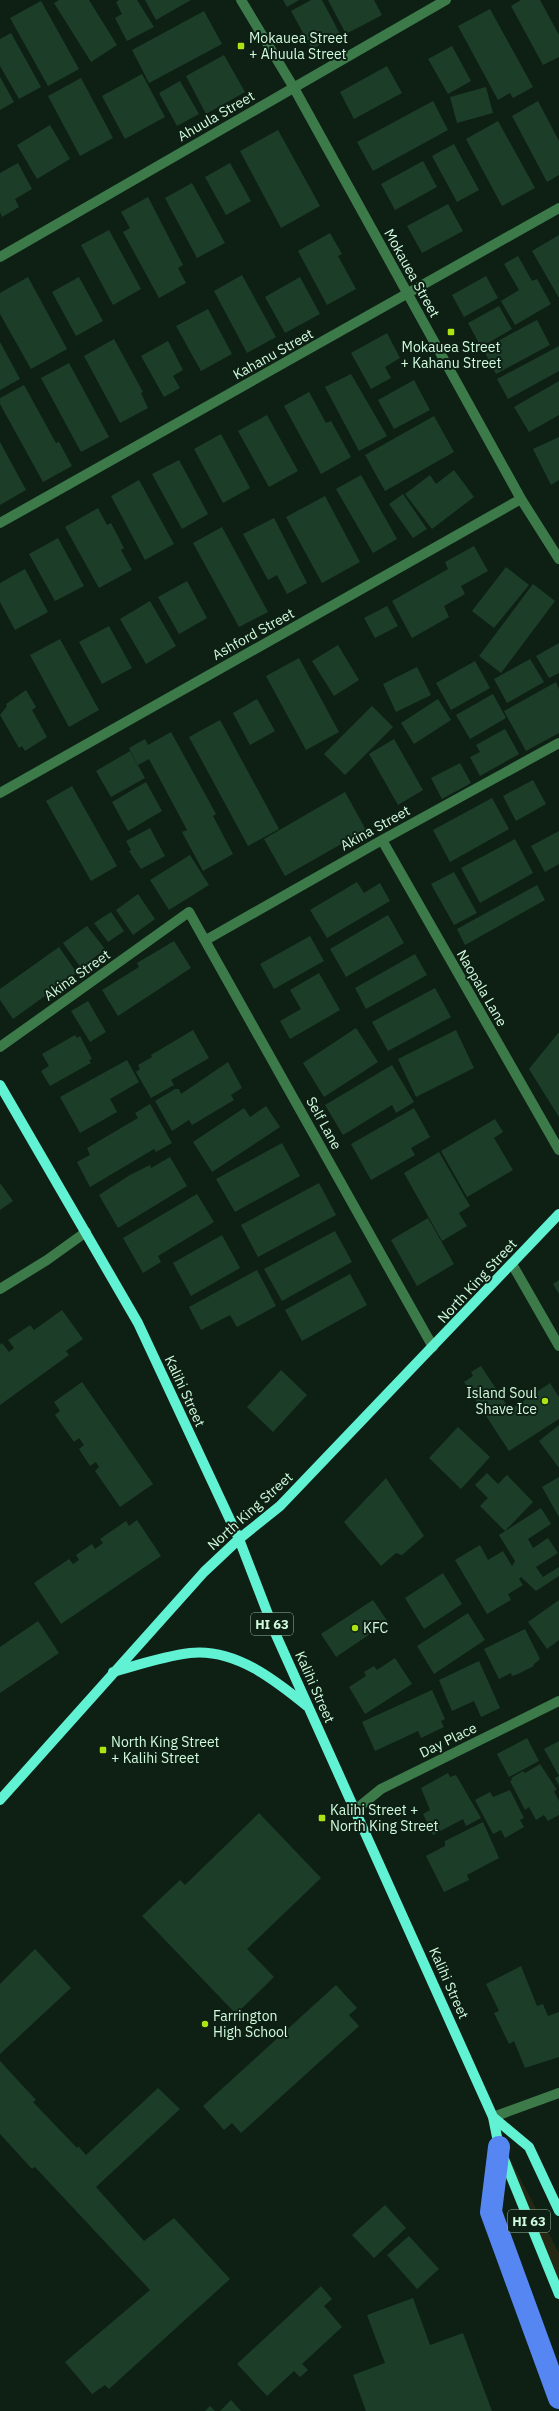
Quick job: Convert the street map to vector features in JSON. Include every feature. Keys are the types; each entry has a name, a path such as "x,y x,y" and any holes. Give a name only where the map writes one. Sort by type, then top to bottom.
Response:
{"highway":[{"path":"499,2147 491,2212 559,2398"}],"main road":[{"name":"Kalihi Street","path":"0,1085 138,1323 240,1539 276,1635 354,1812 416,1944 493,2117"},
{"name":"North King Street","path":"0,1800 204,1572 240,1539 280,1506 434,1347 559,1214"},
{"path":"113,1672 166,1657 191,1652 213,1653 234,1659 254,1669 283,1686 309,1708"},
{"name":"HI 63","path":"493,2117 499,2147 559,2294"},
{"name":"HI 63","path":"493,2117 529,2147 559,2211"}],"street":[{"name":"Mokauea Street","path":"241,0 294,88 521,499 559,559"},
{"name":"Ahuula Street","path":"0,257 446,0"},
{"name":"Kahanu Street","path":"0,523 559,208"},
{"name":"Ashford Street","path":"0,793 521,499"},
{"name":"Akina Street","path":"206,940 382,840 559,743"},
{"name":"Naopala Lane","path":"382,840 559,1150"},
{"name":"Akina Street","path":"0,1047 189,912"},
{"name":"Self Lane","path":"189,912 434,1347"},
{"path":"0,1289 47,1260 86,1232"},
{"path":"512,1264 559,1346"},
{"name":"Day Place","path":"354,1812 381,1789 559,1701"},
{"path":"493,2117 559,2093"}],"green space":[{"path":"503,2145 559,2253 559,2301 500,2159"}],"building":[{"path":"59,0 89,0 117,45 91,62 54,3"},
{"path":"119,0 137,0 154,27 127,41 115,18 122,14 116,2"},
{"path":"145,0 191,0 156,20"},
{"path":"283,0 299,0 287,7"},
{"path":"311,0 322,0 340,34 312,49 291,11"},
{"path":"328,0 374,0 382,15 346,34"},
{"path":"521,0 540,0 559,35 559,57 543,65 511,6"},
{"path":"41,1 79,69 48,86 10,18"},
{"path":"490,9 533,87 513,98 510,93 498,100 458,26"},
{"path":"204,11 222,44 149,83 132,50"},
{"path":"11,33 41,87 19,99 0,66 0,39"},
{"path":"452,46 471,81 448,94 428,59"},
{"path":"224,55 245,92 206,114 186,76"},
{"path":"387,66 402,93 354,119 340,92"},
{"path":"142,74 165,117 125,139 102,96"},
{"path":"0,77 14,102 0,110"},
{"path":"81,78 113,138 80,156 48,96"},
{"path":"180,81 199,114 177,126 159,93"},
{"path":"486,87 493,113 457,123 450,97"},
{"path":"433,101 448,130 373,171 357,142"},
{"path":"538,101 559,141 559,175 547,182 512,116"},
{"path":"498,121 535,188 502,206 466,139"},
{"path":"50,125 70,159 37,179 17,145"},
{"path":"278,130 320,206 281,228 240,151"},
{"path":"454,144 479,190 457,202 432,156"},
{"path":"423,161 437,187 395,210 381,184"},
{"path":"18,163 32,189 15,199 19,207 2,217 0,212 0,173"},
{"path":"230,163 251,201 226,215 205,177"},
{"path":"192,183 225,243 197,258 165,198"},
{"path":"148,197 183,265 178,268 186,283 159,298 123,232 130,228 121,212"},
{"path":"448,204 463,231 422,253 407,226"},
{"path":"109,230 141,289 113,305 81,245"},
{"path":"330,233 342,254 338,256 356,289 327,305 298,251"},
{"path":"559,235 559,298 532,251"},
{"path":"518,256 532,281 537,279 551,304 515,325 501,301 519,290 504,264"},
{"path":"242,275 276,337 247,353 214,291"},
{"path":"486,276 498,298 464,317 452,295"},
{"path":"28,277 67,349 31,369 0,314 0,293"},
{"path":"79,277 103,321 76,336 52,292"},
{"path":"300,277 320,314 285,333 265,297"},
{"path":"499,306 512,329 481,347 468,323"},
{"path":"208,309 232,354 201,371 176,326"},
{"path":"537,320 550,345 496,374 483,349"},
{"path":"387,333 400,358 385,367 391,378 371,389 351,353"},
{"path":"114,339 143,392 141,393 148,408 120,423 84,356"},
{"path":"168,341 183,370 173,376 180,388 164,397 141,356"},
{"path":"0,342 20,379 0,390"},
{"path":"559,346 559,371 508,399 497,379"},
{"path":"69,363 109,437 81,452 41,378"},
{"path":"351,374 387,436 359,451 325,387"},
{"path":"414,380 430,410 394,429 378,400"},
{"path":"559,381 559,415 529,432 514,407"},
{"path":"24,385 56,443 59,442 72,466 43,482 0,404 0,398"},
{"path":"309,392 326,423 331,421 351,457 321,474 284,406"},
{"path":"267,415 298,471 269,487 238,431"},
{"path":"434,416 454,452 385,491 365,455"},
{"path":"221,434 250,488 223,503 194,449"},
{"path":"559,437 559,480 551,485 533,449"},
{"path":"0,442 26,490 0,505"},
{"path":"179,460 208,514 182,529 152,474"},
{"path":"454,470 474,497 432,529 405,494 430,475 436,484"},
{"path":"361,475 397,539 373,553 336,489"},
{"path":"139,480 174,544 145,560 111,496"},
{"path":"403,494 427,529 413,538 389,504"},
{"path":"325,496 360,562 322,583 286,517"},
{"path":"98,508 107,525 111,523 124,548 121,550 132,570 99,588 65,527"},
{"path":"274,518 307,583 287,594 277,575 268,580 243,534"},
{"path":"222,527 268,612 239,627 193,543"},
{"path":"58,538 84,586 55,601 29,554"},
{"path":"474,546 488,571 461,586 465,594 444,606 449,617 412,638 392,601 448,569 445,562"},
{"path":"506,567 529,585 494,628 472,611"},
{"path":"25,569 48,612 15,630 0,602 0,583"},
{"path":"187,581 207,618 179,634 158,597"},
{"path":"533,584 555,601 501,673 479,656"},
{"path":"150,601 176,646 146,664 120,619"},
{"path":"387,606 398,626 375,638 364,618"},
{"path":"109,626 132,668 102,684 79,642"},
{"path":"60,639 99,710 69,727 30,655"},
{"path":"559,643 559,673 549,678 536,656"},
{"path":"338,645 359,680 334,696 312,661"},
{"path":"299,658 339,732 306,750 266,676"},
{"path":"530,659 544,682 507,703 494,679"},
{"path":"475,661 490,688 451,710 436,683"},
{"path":"417,667 431,695 396,712 383,684"},
{"path":"556,682 559,689 559,733 526,751 504,711"},
{"path":"26,690 36,707 32,710 47,737 25,751 22,746 19,748 0,715 7,706 6,704"},
{"path":"493,694 506,718 470,739 456,715"},
{"path":"257,699 275,731 250,745 233,713"},
{"path":"438,699 451,720 414,744 401,723"},
{"path":"372,706 393,727 345,775 324,754"},
{"path":"220,720 279,829 248,846 189,737"},
{"path":"505,729 519,754 480,776 470,757 480,752 476,745"},
{"path":"171,732 216,814 213,816 233,854 203,871 182,832 187,830 149,759 138,765 129,748 145,739 148,745"},
{"path":"394,739 423,790 398,805 369,754"},
{"path":"130,751 145,778 111,797 96,771"},
{"path":"460,763 471,783 442,799 431,778"},
{"path":"533,780 546,804 516,821 503,796"},
{"path":"146,782 162,811 128,831 112,802"},
{"path":"72,786 117,866 91,881 46,801"},
{"path":"345,792 366,830 285,876 264,839"},
{"path":"492,798 509,829 450,862 433,830"},
{"path":"150,828 165,856 141,869 129,851 131,850 126,841"},
{"path":"559,831 559,864 545,872 531,846"},
{"path":"515,839 533,873 480,903 461,868"},
{"path":"190,855 209,885 169,910 150,880"},
{"path":"454,872 477,913 454,925 431,884"},
{"path":"357,882 364,893 380,883 390,901 327,938 310,910"},
{"path":"537,885 545,900 465,945 457,929"},
{"path":"138,894 155,919 133,935 116,910"},
{"path":"111,912 124,931 108,942 94,923"},
{"path":"388,915 404,943 346,977 330,949"},
{"path":"87,926 105,949 81,968 63,943"},
{"path":"310,936 324,961 274,989 260,964"},
{"path":"174,941 191,968 118,1016 102,990 139,967 137,963"},
{"path":"59,947 77,973 13,1019 0,1000 0,989"},
{"path":"415,954 427,975 366,1009 355,988"},
{"path":"319,973 340,1010 290,1039 280,1021 301,1009 290,990"},
{"path":"435,988 451,1017 388,1051 372,1022"},
{"path":"88,1001 106,1032 90,1042 71,1011"},
{"path":"356,1028 378,1062 324,1097 303,1063"},
{"path":"193,1030 209,1058 171,1080 174,1085 151,1098 136,1072 140,1069 138,1065 152,1057 151,1055"},
{"path":"456,1030 474,1068 416,1097 398,1059"},
{"path":"559,1032 559,1117 529,1069"},
{"path":"75,1035 77,1038 80,1036 92,1059 89,1060 91,1063 50,1086 41,1071 49,1066 42,1054"},
{"path":"127,1060 139,1082 110,1099 117,1112 80,1133 60,1097"},
{"path":"228,1062 242,1088 231,1095 234,1100 192,1125 189,1120 172,1131 155,1101 175,1089 179,1089 181,1094"},
{"path":"392,1065 414,1102 396,1113 392,1105 343,1135 325,1105"},
{"path":"150,1104 172,1143 156,1152 154,1149 90,1187 77,1162 90,1155 87,1148 138,1118 135,1113"},
{"path":"266,1106 280,1127 212,1172 193,1142 244,1108 250,1117"},
{"path":"414,1108 430,1137 411,1148 415,1155 371,1180 351,1144"},
{"path":"495,1119 503,1132 494,1138 513,1170 467,1197 441,1151"},
{"path":"282,1143 300,1176 235,1212 216,1179"},
{"path":"439,1152 470,1206 459,1213 467,1226 442,1241 404,1173"},
{"path":"170,1157 187,1186 118,1228 99,1195 130,1175 150,1165 151,1168"},
{"path":"0,1183 13,1201 0,1210"},
{"path":"319,1183 336,1215 258,1257 241,1225"},
{"path":"197,1194 214,1222 158,1256 161,1262 143,1273 123,1238"},
{"path":"428,1218 454,1264 417,1286 391,1240"},
{"path":"335,1231 352,1262 282,1301 264,1269"},
{"path":"222,1235 240,1268 191,1296 173,1263"},
{"path":"257,1270 276,1306 237,1327 230,1315 201,1330 189,1307"},
{"path":"350,1274 367,1305 302,1341 285,1310"},
{"path":"559,1280 559,1294 553,1284"},
{"path":"62,1310 83,1339 66,1351 69,1355 0,1405 0,1345 2,1343 9,1352 14,1348 8,1340 30,1325 34,1330"},
{"path":"481,1366 510,1410 550,1383 559,1397 559,1419 509,1451 464,1382 473,1376 471,1372"},
{"path":"281,1370 307,1395 273,1432 247,1407"},
{"path":"82,1382 153,1484 120,1507 95,1471 99,1467 96,1462 90,1466 79,1449 84,1445 79,1438 74,1442 55,1415 60,1411 54,1402"},
{"path":"559,1425 559,1468 539,1441"},
{"path":"458,1427 490,1457 461,1489 429,1458"},
{"path":"487,1473 498,1484 507,1475 533,1502 505,1531 480,1506 488,1498 475,1485"},
{"path":"559,1477 559,1517 542,1487"},
{"path":"386,1478 424,1536 402,1555 396,1553 381,1566 344,1522"},
{"path":"541,1508 551,1524 528,1539 533,1548 548,1538 558,1553 536,1567 543,1577 559,1567 559,1576 536,1591 521,1577 519,1579 523,1585 508,1594 511,1600 487,1614 455,1560 480,1545 488,1560 503,1551 512,1566 515,1561 499,1535"},
{"path":"137,1520 161,1556 61,1624 34,1583 69,1559 73,1564 79,1560 76,1555 92,1544 95,1549 103,1543 100,1539 126,1521 129,1526"},
{"path":"443,1573 462,1604 424,1629 405,1598"},
{"name":"KFC","path":"373,1600 388,1622 336,1657 321,1634"},
{"path":"559,1600 559,1640 547,1649 528,1622"},
{"path":"468,1613 485,1640 434,1674 417,1646"},
{"path":"38,1621 59,1653 0,1693 0,1647"},
{"path":"525,1629 540,1659 533,1665 534,1666 518,1674 512,1676 511,1673 499,1679 484,1649"},
{"path":"395,1658 412,1684 365,1714 349,1687 366,1676 364,1672 374,1666 377,1670"},
{"path":"479,1661 500,1708 481,1717 474,1701 452,1711 439,1680"},
{"path":"432,1690 445,1719 441,1721 444,1727 421,1738 418,1731 375,1751 362,1722"},
{"path":"527,1738 539,1761 509,1777 497,1754"},
{"path":"559,1741 559,1776 544,1749"},
{"path":"540,1764 557,1790 554,1791 559,1801 559,1815 548,1821 544,1815 536,1820 529,1807 525,1810 510,1781 512,1780 511,1778 523,1771 525,1773"},
{"path":"448,1773 450,1777 456,1775 481,1818 466,1826 463,1819 433,1835 423,1814 430,1810 421,1788"},
{"path":"559,1776 559,1786 555,1778"},
{"path":"510,1790 524,1818 520,1820 524,1827 505,1838 501,1830 493,1834 475,1800 490,1792 493,1797"},
{"path":"259,1813 321,1878 247,1949 274,1977 236,2014 142,1916 180,1880 185,1885"},
{"path":"483,1822 499,1858 467,1875 469,1880 444,1892 426,1856 445,1846 445,1841"},
{"path":"35,1949 71,1988 0,2054 0,1984"},
{"path":"521,1966 537,2006 543,2004 548,2016 559,2012 559,2057 525,2068 514,2041 509,2044 494,2013 499,2011 486,1984"},
{"path":"336,1985 357,2008 349,2015 359,2026 241,2133 232,2123 224,2130 203,2106"},
{"path":"0,2061 36,2100 33,2102 77,2148 78,2146 86,2155 158,2088 180,2109 96,2187 144,2241 174,2218 230,2279 109,2389 105,2385 92,2394 65,2362 150,2290 35,2167 32,2169 0,2134"},
{"path":"385,2205 406,2228 374,2258 352,2235"},
{"path":"409,2236 439,2269 417,2289 387,2255"},
{"path":"321,2286 332,2299 324,2306 342,2327 302,2364 308,2370 300,2377 294,2371 267,2396 237,2364"},
{"path":"413,2298 430,2345 463,2333 492,2411 366,2411 353,2375 385,2363 367,2315"},
{"path":"231,2400 241,2411 220,2411"},
{"path":"210,2406 215,2411 205,2411"}],"place":[{"name":"Mokauea Street + Ahuula Street","path":"241,46"},
{"name":"Mokauea Street + Kahanu Street","path":"451,332"},
{"name":"Island Soul Shave Ice","path":"545,1401"},
{"name":"KFC","path":"355,1628"},
{"name":"North King Street + Kalihi Street","path":"103,1750"},
{"name":"Kalihi Street + North King Street","path":"322,1818"},
{"name":"Farrington High School","path":"205,2024"}]}
